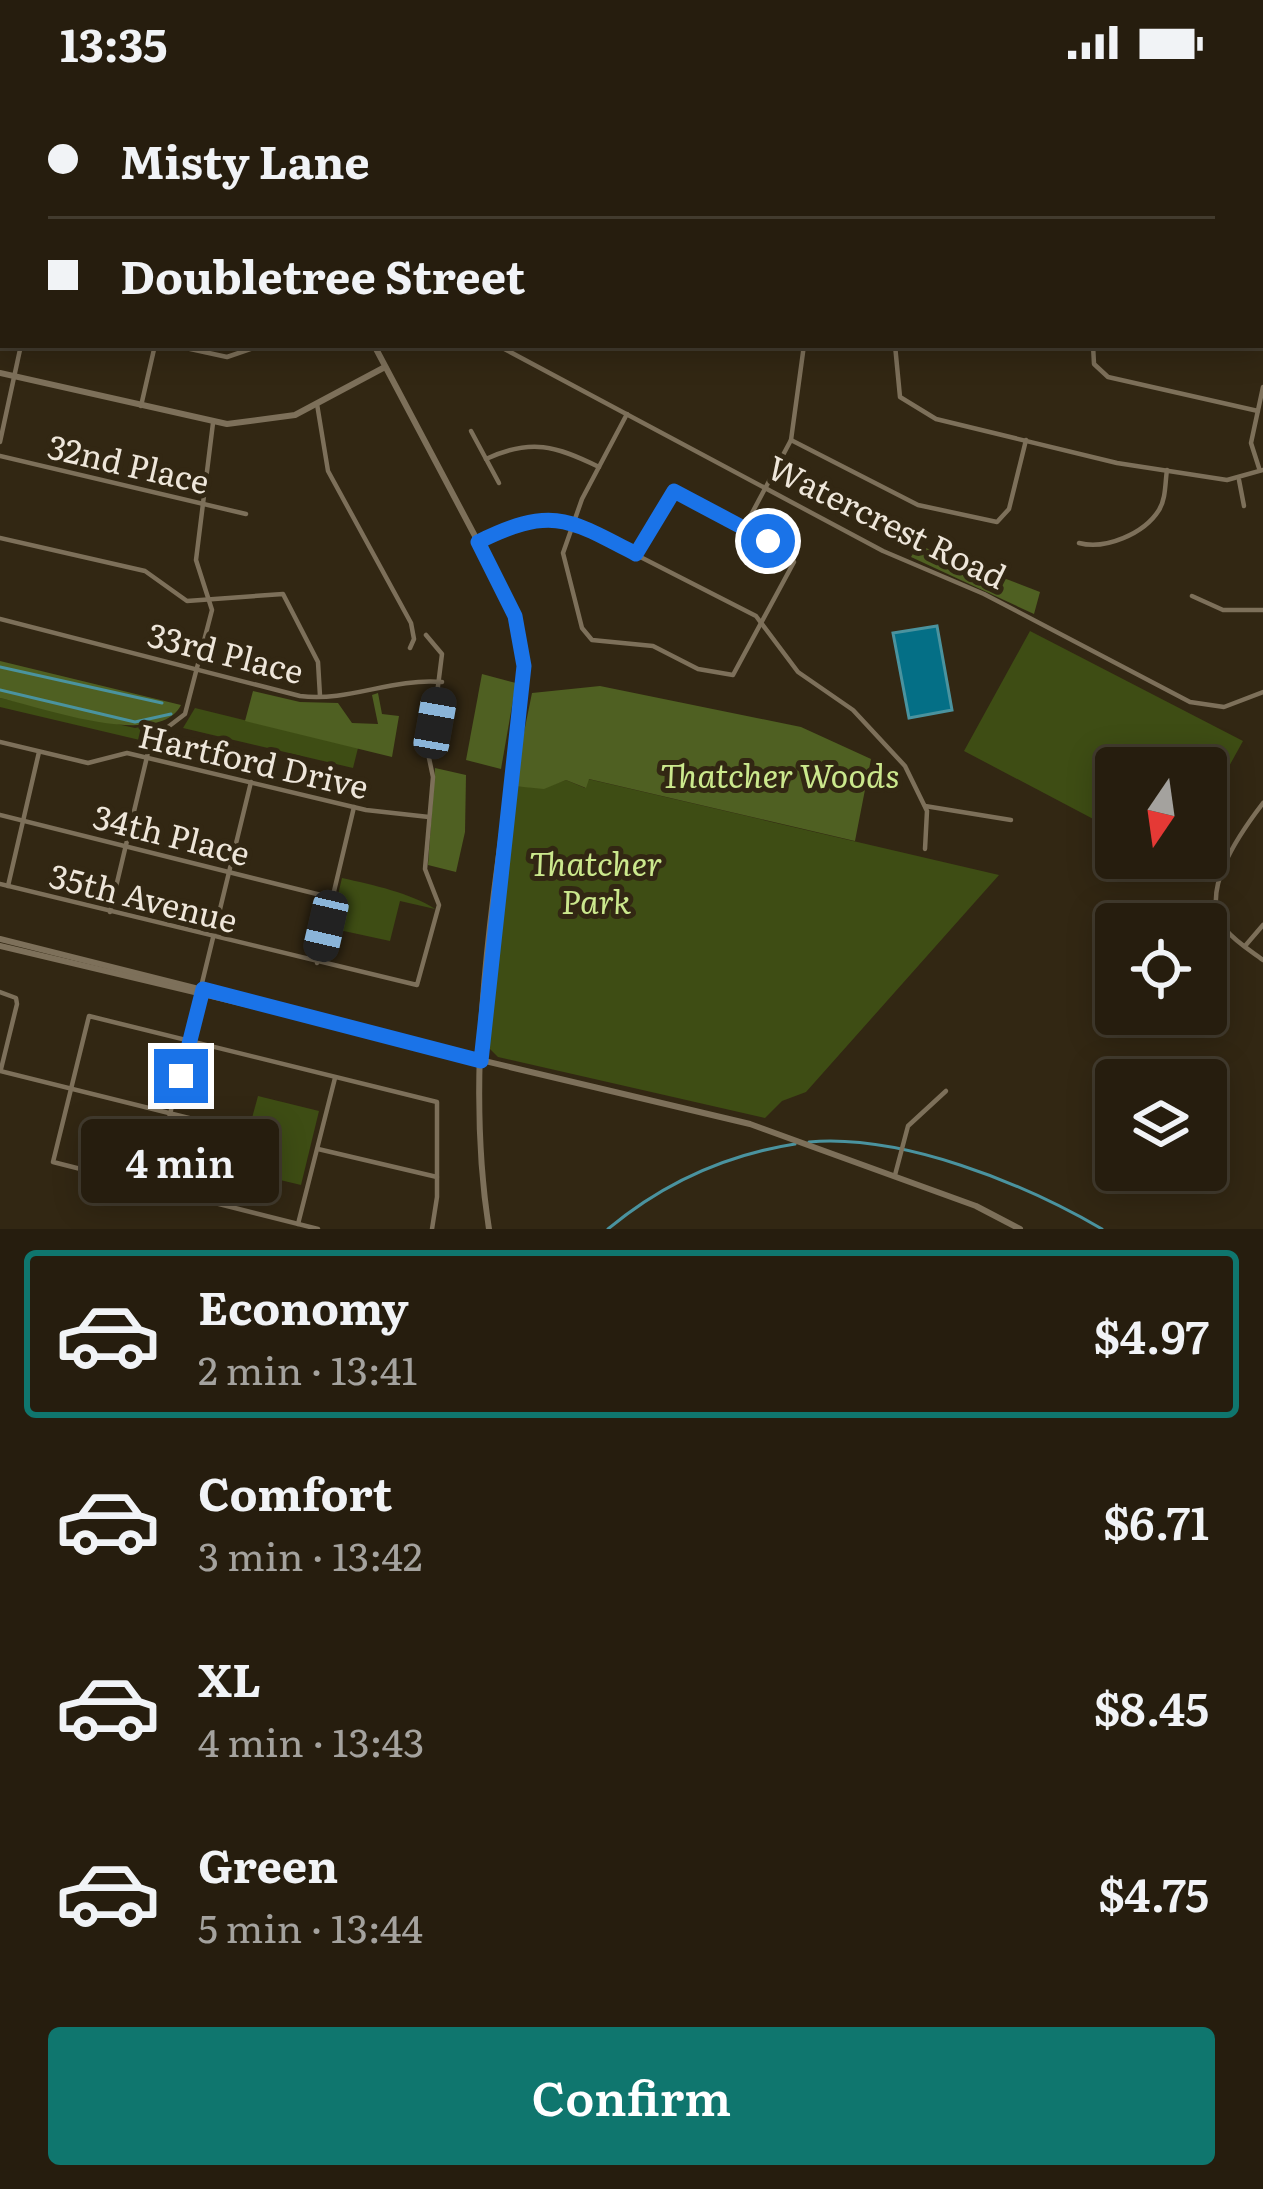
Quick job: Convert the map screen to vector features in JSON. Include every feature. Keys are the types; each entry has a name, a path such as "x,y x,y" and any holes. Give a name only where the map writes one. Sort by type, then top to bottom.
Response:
{"street":[{"path":"0,442 20,348"},
{"path":"141,406 154,348"},
{"path":"186,348 226,357 253,348"},
{"path":"376,348 515,616 524,666 481,1061 489,1229"},
{"name":"Watercrest Road","path":"503,348 766,488 1190,702 1224,707 1263,692"},
{"path":"744,528 791,440 804,348"},
{"path":"895,348 896,388 919,413 1167,470 1239,480 1262,470 1251,443 1263,387"},
{"path":"1093,348 1094,364 1108,377 1258,412"},
{"path":"0,374 213,423 282,419 385,367"},
{"path":"317,404 328,472 410,623 414,638 410,648"},
{"path":"627,414 573,521 563,568 582,628 592,640 653,646 728,676 738,670 794,559 671,492 636,554"},
{"path":"110,912 146,757 155,736 185,714 212,599 196,560 213,423"},
{"path":"471,431 499,483"},
{"path":"791,440 899,497 997,522 1009,509 1026,440"},
{"path":"487,459 534,443 562,448 599,467"},
{"name":"32nd Place","path":"0,456 246,514"},
{"path":"1079,543 1110,544 1152,518 1163,500 1167,470"},
{"path":"1239,480 1244,506"},
{"path":"478,542 534,518 573,521 764,622 798,672 853,710 905,766 925,806 926,849"},
{"path":"0,538 145,571 180,600 283,594 318,662 320,698"},
{"path":"1192,596 1223,610 1263,610"},
{"name":"33rd Place","path":"0,619 320,698 410,678 442,682"},
{"path":"426,635 442,654 442,682 429,754 429,817"},
{"name":"Hartford Drive","path":"0,742 88,763 116,752 146,757 354,807 429,817"},
{"path":"4,885 40,751"},
{"path":"152,1188 250,782"},
{"path":"1263,803 1216,892 1219,918 1263,961"},
{"path":"925,806 1011,820"},
{"path":"317,963 354,807"},
{"name":"34th Place","path":"0,815 333,898"},
{"name":"35th Avenue","path":"4,885 417,985 439,905 425,872 429,817"},
{"path":"1245,946 1263,926"},
{"path":"0,942 750,1124 895,1175 1020,1229"},
{"path":"0,992 16,998 0,1072 225,1127"},
{"path":"318,1229 53,1162 89,1016 437,1102 432,1229"},
{"path":"298,1224 336,1076"},
{"path":"895,1175 908,1126 946,1091"},
{"path":"317,1149 437,1177"}],"green space":[{"path":"918,545 1040,592 1034,614 911,557"},
{"path":"1030,631 1243,741 1227,770 1227,747 1095,747 1095,820 964,751"},
{"path":"0,661 181,705 168,718 149,724 69,716 0,698"},
{"path":"482,674 516,683 501,769 466,760"},
{"name":"Thatcher Woods","path":"600,686 801,727 871,759 855,841 589,779 586,788 566,780 544,789 513,786 532,693"},
{"path":"253,691 300,702 338,703 352,723 378,724 372,695 378,693 382,714 399,716 392,757 245,721"},
{"path":"0,698 135,728 157,724 144,741 0,707"},
{"path":"195,708 358,748 353,768 183,728"},
{"path":"435,768 466,775 465,832 456,872 428,865"},
{"name":"Thatcher Park","path":"588,779 999,875 806,1092 782,1101 765,1118 498,1057 487,1046 513,786 544,788 566,780 585,788"},
{"path":"342,878 403,894 435,909 400,901 390,941 330,928"},
{"path":"258,1096 319,1111 301,1185 239,1170 245,1147 237,1138 241,1122 252,1118"}],"water":[{"path":"937,626 952,710 909,718 893,633"}],"waterway":[{"path":"0,667 162,703"},
{"path":"0,690 135,722 171,714"},
{"path":"809,1142 883,1146 961,1165 1036,1195 1102,1229"},
{"path":"608,1229 650,1198 696,1174 795,1144"}],"route":[{"path":"181,1076 203,989 481,1061 497,874 524,666 515,616 478,542 521,521 558,518 636,554 667,495 674,491 768,541"}]}
